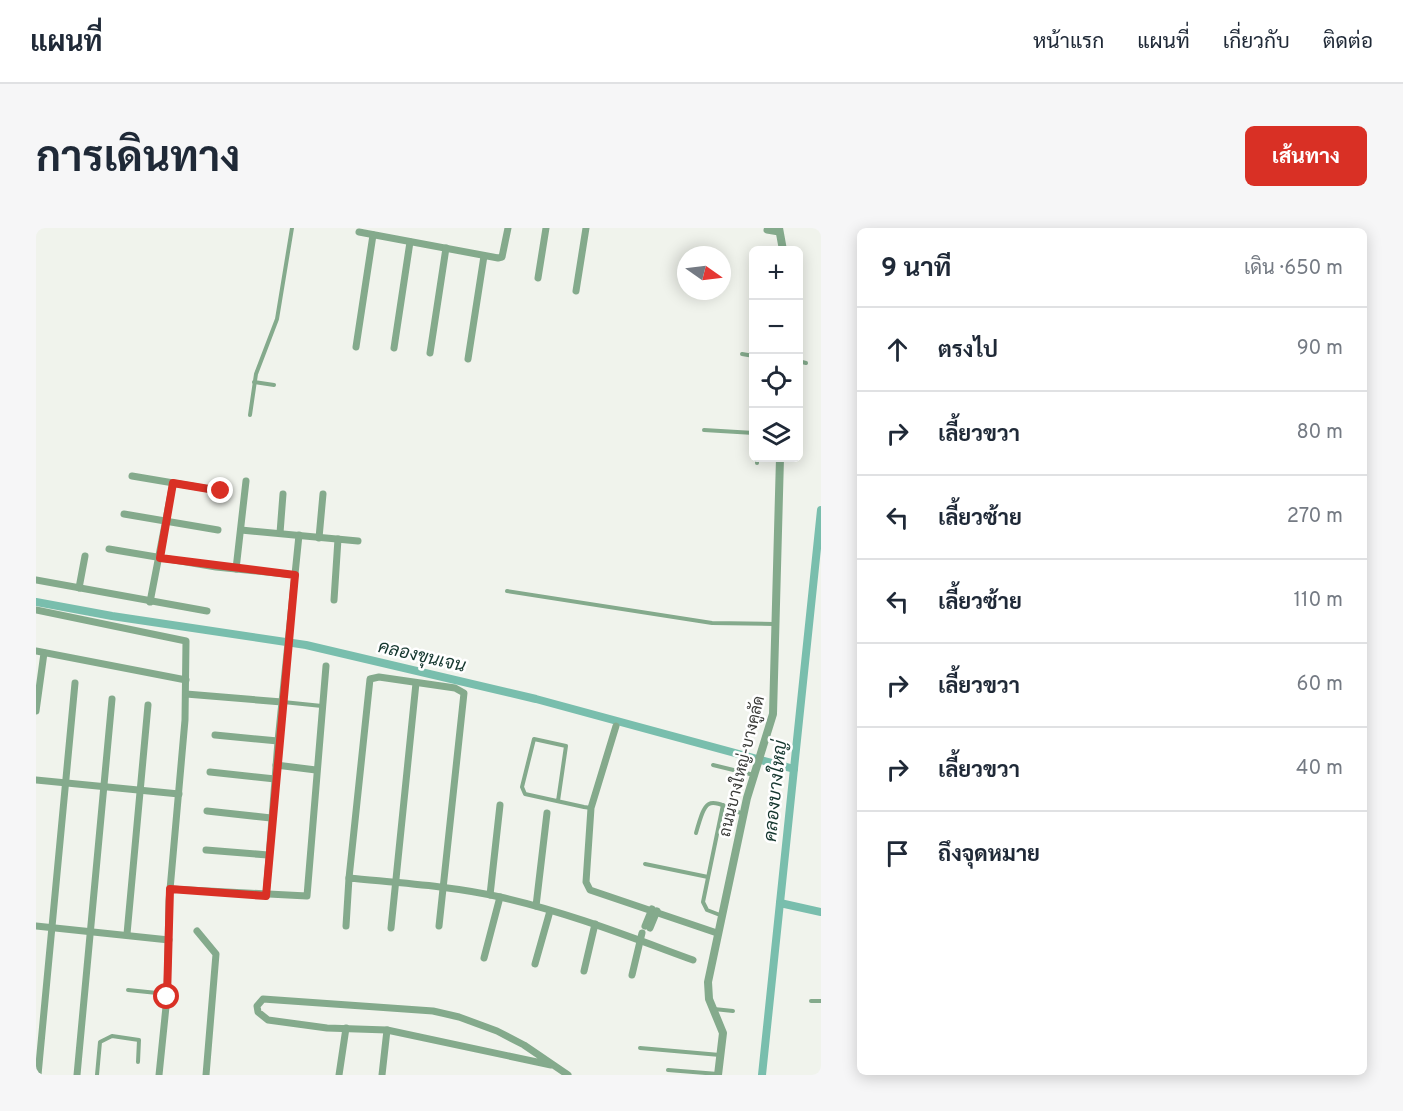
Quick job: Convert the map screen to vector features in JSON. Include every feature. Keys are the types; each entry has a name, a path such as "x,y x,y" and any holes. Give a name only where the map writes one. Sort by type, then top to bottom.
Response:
{"street":[{"path":"359,232 484,256 502,257 508,228"},
{"path":"538,278 546,228"},
{"path":"576,291 586,228"},
{"path":"763,229 779,230 782,246"},
{"path":"356,347 373,235"},
{"path":"394,348 410,242"},
{"path":"430,353 446,248"},
{"path":"468,359 484,256"},
{"name":"ถนนบางใหญ่-บางคูลัด","path":"718,1075 723,1034 708,982 744,814 773,714 780,462"},
{"path":"132,476 221,491"},
{"path":"236,569 246,481"},
{"path":"150,602 173,483"},
{"path":"280,533 283,494"},
{"path":"319,538 323,494"},
{"path":"124,514 219,530"},
{"path":"242,530 358,541"},
{"path":"266,896 278,741 299,535"},
{"path":"334,600 338,539"},
{"path":"109,549 236,569 295,575"},
{"path":"79,588 85,556"},
{"path":"36,580 150,602 207,610"},
{"path":"36,610 183,639 187,646 186,694 170,889 167,994 159,1075"},
{"path":"36,711 40,652 186,680"},
{"path":"170,889 266,896 307,896 326,666"},
{"path":"346,926 368,686 373,677 455,688 464,693 439,926"},
{"path":"38,1075 50,927 75,683"},
{"path":"391,928 416,683"},
{"path":"186,694 282,702"},
{"path":"77,1075 102,786 112,699"},
{"path":"127,934 148,705"},
{"path":"616,726 591,808 586,882 590,890 717,933"},
{"path":"215,735 278,741"},
{"path":"276,765 316,770"},
{"path":"210,772 275,779"},
{"path":"36,780 179,794"},
{"path":"490,895 500,805"},
{"path":"207,811 271,818"},
{"path":"536,906 547,813"},
{"path":"206,850 268,855"},
{"path":"350,878 500,897 595,924 644,934 693,960"},
{"path":"484,958 500,897"},
{"path":"632,975 654,910"},
{"path":"535,964 550,911"},
{"path":"584,971 595,924"},
{"path":"36,926 169,940"},
{"path":"196,931 216,954 206,1075"},
{"path":"551,1065 387,1030 268,1020 258,1012 256,1006 262,999 433,1011 459,1017 524,1045 568,1075"},
{"path":"339,1075 346,1028"},
{"path":"382,1075 387,1030"}],"lane":[{"path":"250,415 254,382 277,319 292,228"},
{"path":"742,354 749,355"},
{"path":"254,382 274,385"},
{"path":"704,430 749,432"},
{"path":"507,591 712,623 774,624"},
{"path":"282,702 322,705"},
{"path":"558,801 566,746 534,739 523,791 525,794 558,801 591,808"},
{"path":"713,765 756,772"},
{"path":"696,833 703,808 707,803 713,801 744,814"},
{"path":"722,916 704,906 723,805"},
{"path":"645,864 708,877"},
{"path":"128,990 167,994"},
{"path":"811,1000 821,1001"},
{"path":"714,1009 733,1011"},
{"path":"96,1075 100,1042 112,1036 139,1040 138,1062"},
{"path":"640,1048 721,1055"},
{"path":"668,1070 718,1075"}],"waterway":[{"name":"คลองบางใหญ่","path":"762,1075 821,510"},
{"name":"คลองขุนเจน","path":"36,602 112,616 306,645 536,699 794,769"},
{"path":"780,903 821,912"}],"route":[{"path":"167,997 170,889 266,896 278,741 295,575 216,567 160,558 173,483 221,491"}]}
